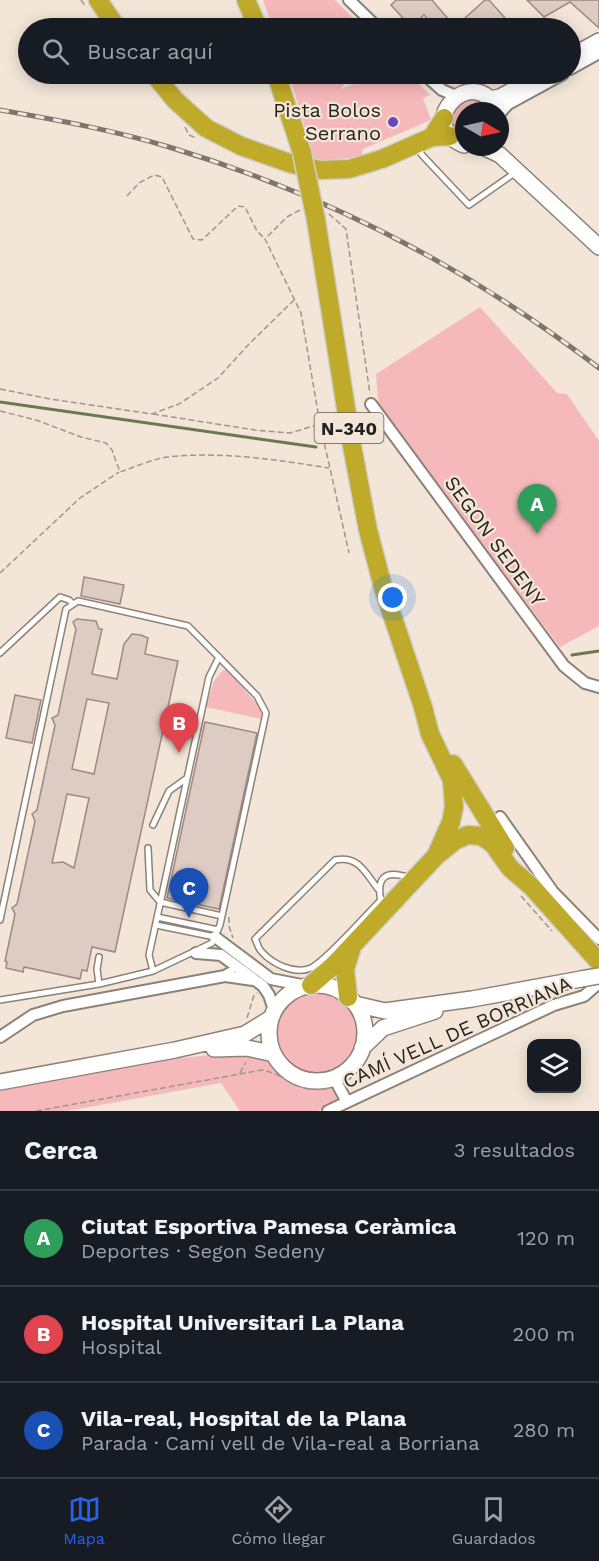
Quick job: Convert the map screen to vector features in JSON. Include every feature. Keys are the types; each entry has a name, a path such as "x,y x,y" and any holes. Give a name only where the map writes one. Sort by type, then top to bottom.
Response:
{"highway":[{"path":"98,0 110,18"},
{"path":"246,0 254,18"},
{"path":"256,0 264,18"},
{"path":"162,84 175,100 206,128 241,146 292,164 320,170 349,169 440,140 447,102"},
{"name":"N-340","path":"279,84 302,153"},
{"name":"N-340","path":"286,84 296,121 316,220 352,446 368,530 396,633 423,707 459,776 496,835 524,889 599,962"},
{"path":"423,707 430,734 452,780 454,793 451,822 436,856"},
{"path":"309,986 354,943 382,906 456,840 468,835 481,836 493,844 524,889"},
{"path":"352,1000 345,969 354,943"}],"main road":[{"path":"581,51 599,41"},
{"path":"498,102 500,97 524,84"},
{"path":"447,102 473,92 487,102"},
{"path":"509,153 599,236"},
{"path":"501,156 599,247"},
{"path":"352,1000 362,1018 364,1033 362,1048 356,1060 336,1082 300,1077 282,1066 270,1043 269,1030 273,1014 283,999 294,991 309,986 324,985 337,989 352,1000 385,1011 472,999 599,976"},
{"path":"362,1048 383,1028 472,999"},
{"path":"0,1082 175,1050 245,1034 273,1014"},
{"path":"175,1050 247,1048 274,1054"}],"street":[{"path":"349,0 368,18"},
{"path":"581,63 599,53"},
{"path":"432,84 447,102"},
{"path":"509,103 545,84"},
{"name":"SEGON SEDENY","path":"371,404 564,666 585,683 599,687"},
{"path":"500,817 553,892 599,939"},
{"path":"217,933 271,979"},
{"path":"196,953 221,955 263,986 269,995 273,1014"},
{"path":"225,976 237,968 247,968 271,979 309,986"},
{"path":"0,1037 33,1015 53,1009 225,976 255,980"},
{"name":"CAMÍ VELL DE BORRIANA","path":"328,1111 554,1005 584,996 599,983"},
{"path":"336,1082 347,1102"}],"lane":[{"path":"440,140 422,155 469,205 517,171"},
{"path":"0,653 60,597 73,604"},
{"path":"0,918 66,609 78,601 188,626 257,696 266,713 222,916 213,943 196,953 153,971 99,984 0,1000"},
{"path":"153,971 149,955 160,902 209,677 219,657"},
{"path":"153,825 169,791 187,778"},
{"path":"148,848 150,890 160,902 222,916"},
{"path":"346,857 357,863 378,889 382,906 311,968 296,969 280,965 261,951 255,939 335,860 346,857"},
{"path":"378,889 383,878 390,874 414,879"},
{"path":"157,917 217,933"},
{"path":"156,925 217,933"},
{"path":"99,957 97,969 99,984"}],"path":[{"path":"127,196 140,183 154,175 162,177 193,239 202,240 238,206 245,207 256,231 264,239"},
{"path":"152,414 179,404 218,378 294,299"},
{"path":"0,389 255,430 290,433 320,424"},
{"path":"0,411 106,443 112,450 120,472"},
{"path":"0,573 80,498 120,472 166,458 210,455 284,461 330,468"},
{"path":"524,889 528,907 552,931"},
{"path":"222,916 230,917 229,926 234,940"},
{"path":"36,1111 262,1070 273,1072 303,1089 324,1089 336,1082"}],"shaded area":[{"path":"263,0 335,0 353,18 269,18"},
{"path":"292,84 344,84 341,89 354,84 419,84 430,95 423,98 431,120 363,149 361,157 315,161"},
{"path":"470,99 481,102 463,102"},
{"path":"455,110 455,128 452,121"},
{"path":"480,307 557,393 567,394 599,441 599,626 560,647 379,409 376,374"},
{"path":"227,669 262,710 261,719 206,707 214,681 222,671"},
{"path":"316,990 339,997 351,1009 358,1032 351,1055 339,1067 316,1074 293,1067 281,1055 274,1032 281,1009 293,997"},
{"path":"244,1051 268,1057 283,1075 294,1082 313,1086 331,1084 339,1101 318,1111 240,1111 221,1083 67,1111 0,1111 0,1088 130,1064"}],"building":[{"path":"396,0 432,0 447,18 427,18 424,15 421,18 403,18 391,5"},
{"path":"485,0 489,0 505,18 465,18"},
{"path":"527,0 599,0 599,28 570,2 544,17"},
{"path":"84,577 124,585 120,604 81,596"},
{"path":"77,619 96,621 99,629 102,629 92,674 117,679 124,644 132,634 148,638 145,654 178,661 115,952 92,947 87,971 82,970 80,979 24,967 23,972 6,968 7,962 5,961 15,914 12,908 17,904 35,821 32,814 37,810 55,725 52,718 58,715 76,629 73,622","holes":["87,699 109,703 94,774 72,769","67,794 89,798 74,868 63,862 52,863"]},
{"path":"15,695 41,700 32,743 6,738"},
{"path":"205,722 257,733 219,909 167,898"}],"waterway":[{"path":"0,402 316,447"},
{"path":"572,655 599,651"}],"railway":[{"path":"0,110 106,130 169,147 284,187 340,211 394,238 499,298 599,368"}],"place":[{"name":"Pista Bolos Serrano","path":"393,122"},
{"name":"Ciutat Esportiva Pamesa Ceràmica","path":"537,534"},
{"name":"Hospital Universitari La Plana","path":"179,753"},
{"name":"Vila-real, Hospital de la Plana","path":"189,918"}]}
